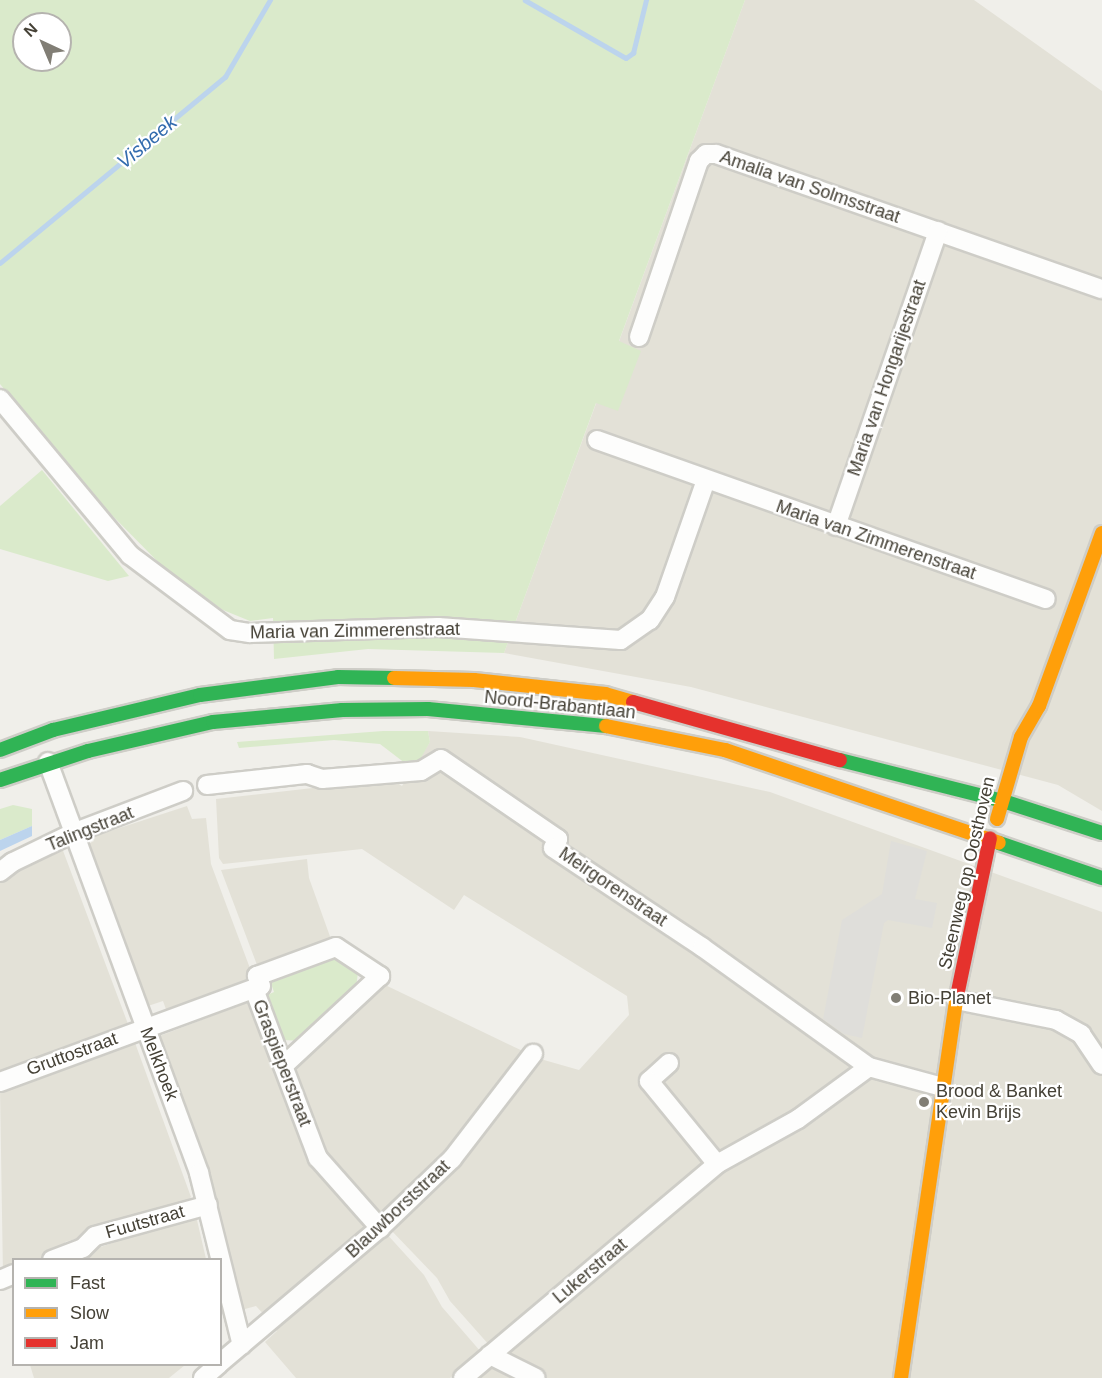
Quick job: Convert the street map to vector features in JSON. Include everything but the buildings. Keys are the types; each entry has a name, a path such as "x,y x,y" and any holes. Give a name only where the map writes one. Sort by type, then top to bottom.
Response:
{"main road":[{"name":"Steenweg op Oosthoven","path":"901,1378 956,1000 990,838 1021,737 1039,706 1102,533"},
{"name":"Noord-Brabantlaan","path":"0,750 53,730 200,695 338,677 474,680 605,694 926,784 1003,801 1102,833"},
{"name":"Noord-Brabantlaan","path":"0,780 48,762 213,722 342,710 420,708 622,728 725,750 990,838 1102,878"}],"street":[{"name":"Amalia van Solmsstraat","path":"639,336 699,161 706,154 716,154 1101,287"},
{"name":"Maria van Hongarijestraat","path":"836,526 938,231"},
{"name":"Maria van Zimmerenstraat","path":"0,399 130,555 230,630 250,633 438,627 621,640 650,620 665,597 706,480"},
{"name":"Maria van Zimmerenstraat","path":"597,440 1046,598"},
{"name":"Meirgorenstraat","path":"207,785 307,774 322,779 421,771 441,759 558,839 553,848 702,947 869,1067 942,1087"},
{"name":"Melkhoek","path":"48,762 208,1205 221,1258"},
{"name":"Talingstraat","path":"0,872 13,862 73,833 183,791"},
{"path":"254,989 261,986 257,976 336,947 380,976 283,1066"},
{"name":"Graspieperstraat","path":"146,1029 254,989 318,1158 380,1228"},
{"path":"956,1000 1056,1020 1081,1034 1102,1065"},
{"name":"Gruttostraat","path":"0,1082 146,1029"},
{"name":"Blauwborststraat","path":"242,1345 380,1228 452,1159 533,1054"},
{"path":"669,1063 643,1084 717,1164"},
{"name":"Lukerstraat","path":"463,1378 717,1164 798,1119 869,1067"},
{"name":"Fuutstraat","path":"57,1258 83,1248 95,1236 208,1205"},
{"name":"Melkhoek","path":"222,1263 242,1345"},
{"path":"222,1362 242,1345"},
{"path":"490,1355 536,1378"},
{"path":"203,1378 218,1366"}],"shaded area":[{"path":"745,0 974,0 1102,91 1102,811 1058,785 691,687 504,653"},
{"path":"428,731 520,737 770,792 1102,912 1102,1378 473,1378 498,1355 450,1301 437,1278 389,1228 537,1058 579,1070 629,1015 627,996 464,895 454,910 362,849 223,864 219,858 216,799 391,779 402,786 430,742"},
{"path":"187,806 192,819 206,818 211,864 254,979 167,1012 163,1001 145,1007 84,846 94,841 92,837"},
{"path":"891,841 927,851 915,899 937,903 932,928 888,920 884,923 862,1038 844,1034 823,1019 842,920 882,894"},
{"path":"62,848 128,1024 121,1027 123,1032 0,1073 0,880 13,874 15,869"},
{"path":"307,859 309,878 332,942 265,967 263,963 257,965 221,870"},
{"path":"381,983 529,1054 458,1145 380,1214 327,1159 291,1067"},
{"path":"251,1001 309,1154 366,1228 266,1317 256,1306 245,1309 243,1315 157,1037"},
{"path":"134,1040 191,1197 181,1208 65,1242 67,1249 43,1258 12,1258 12,1271 3,1275 0,1089 37,1078 39,1070"},
{"path":"183,1216 197,1220 206,1258 68,1258 127,1238 125,1231"},
{"path":"385,1232 424,1275 442,1307 481,1352 450,1378 296,1378 265,1342 277,1331 275,1327"},
{"path":"31,1366 184,1366 169,1378 34,1378"}],"green space":[{"path":"0,0 745,0 619,341 641,351 618,411 596,403 504,653 368,649 274,659 273,618 250,621 223,610 168,572 96,499 0,384"},
{"path":"42,470 129,576 108,581 0,549 0,506"},
{"path":"383,731 428,731 430,742 414,770 380,744 334,740 239,748 237,742"},
{"path":"13,805 32,809 32,826 0,840 0,809"},
{"path":"333,954 358,972 356,988 301,1041 284,1040 265,996 274,992 269,978"}],"water":[{"path":"32,826 32,836 0,851 0,840"}],"waterway":[{"name":"Visbeek","path":"0,263 225,77 270,0"},
{"name":"Visbeek","path":"525,0 626,58 633,53 646,0"}],"traffic: fast":[{"path":"0,750 53,730 200,695 338,677 394,678"},
{"path":"0,780 88,751 213,722 342,710 428,709 606,726"},
{"path":"840,760 1003,801 1102,833"},
{"path":"999,843 1102,878"}],"traffic: slow":[{"path":"997,819 1021,737 1039,706 1102,533"},
{"path":"394,678 474,680 605,694 633,702"},
{"path":"606,726 725,750 999,843"},
{"path":"901,1378 957,996"}],"traffic: jam":[{"path":"633,702 840,760"},
{"path":"957,996 990,838"}],"place":[{"name":"Bio-Planet","path":"896,998"},
{"name":"Brood & Banket Kevin Brijs","path":"924,1102"}]}
